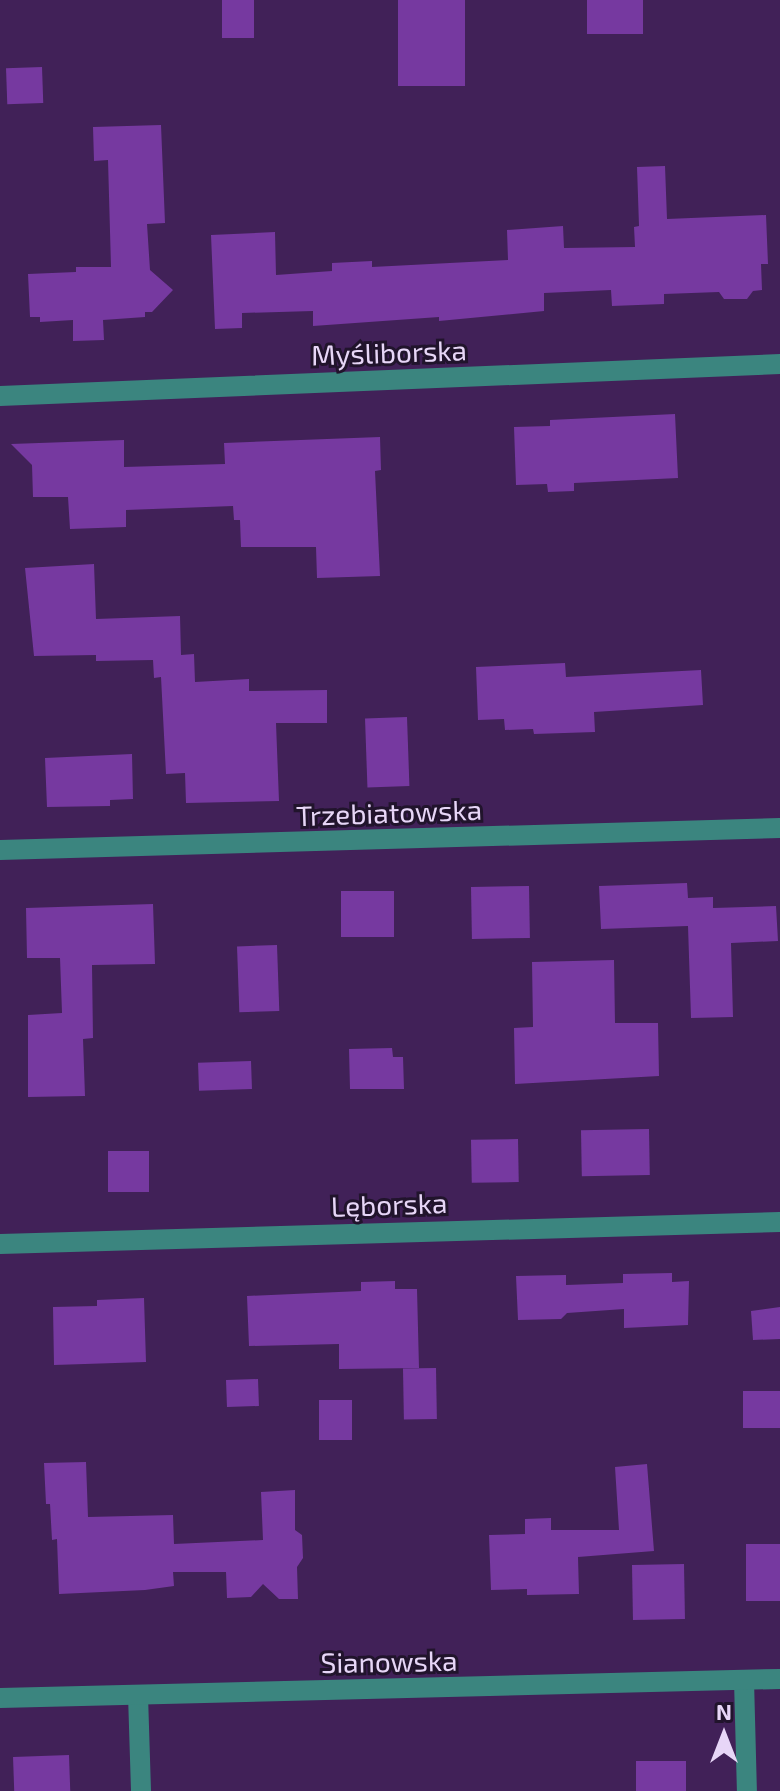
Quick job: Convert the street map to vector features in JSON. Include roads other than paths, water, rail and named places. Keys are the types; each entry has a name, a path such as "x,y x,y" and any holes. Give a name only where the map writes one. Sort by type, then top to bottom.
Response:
{"street":[{"name":"Myśliborska","path":"0,396 780,364"},
{"name":"Trzebiatowska","path":"0,850 780,828"},
{"name":"Lęborska","path":"0,1244 780,1222"},
{"name":"Sianowska","path":"0,1698 780,1679"},
{"path":"744,1680 747,1791"},
{"path":"138,1695 141,1791"}]}
